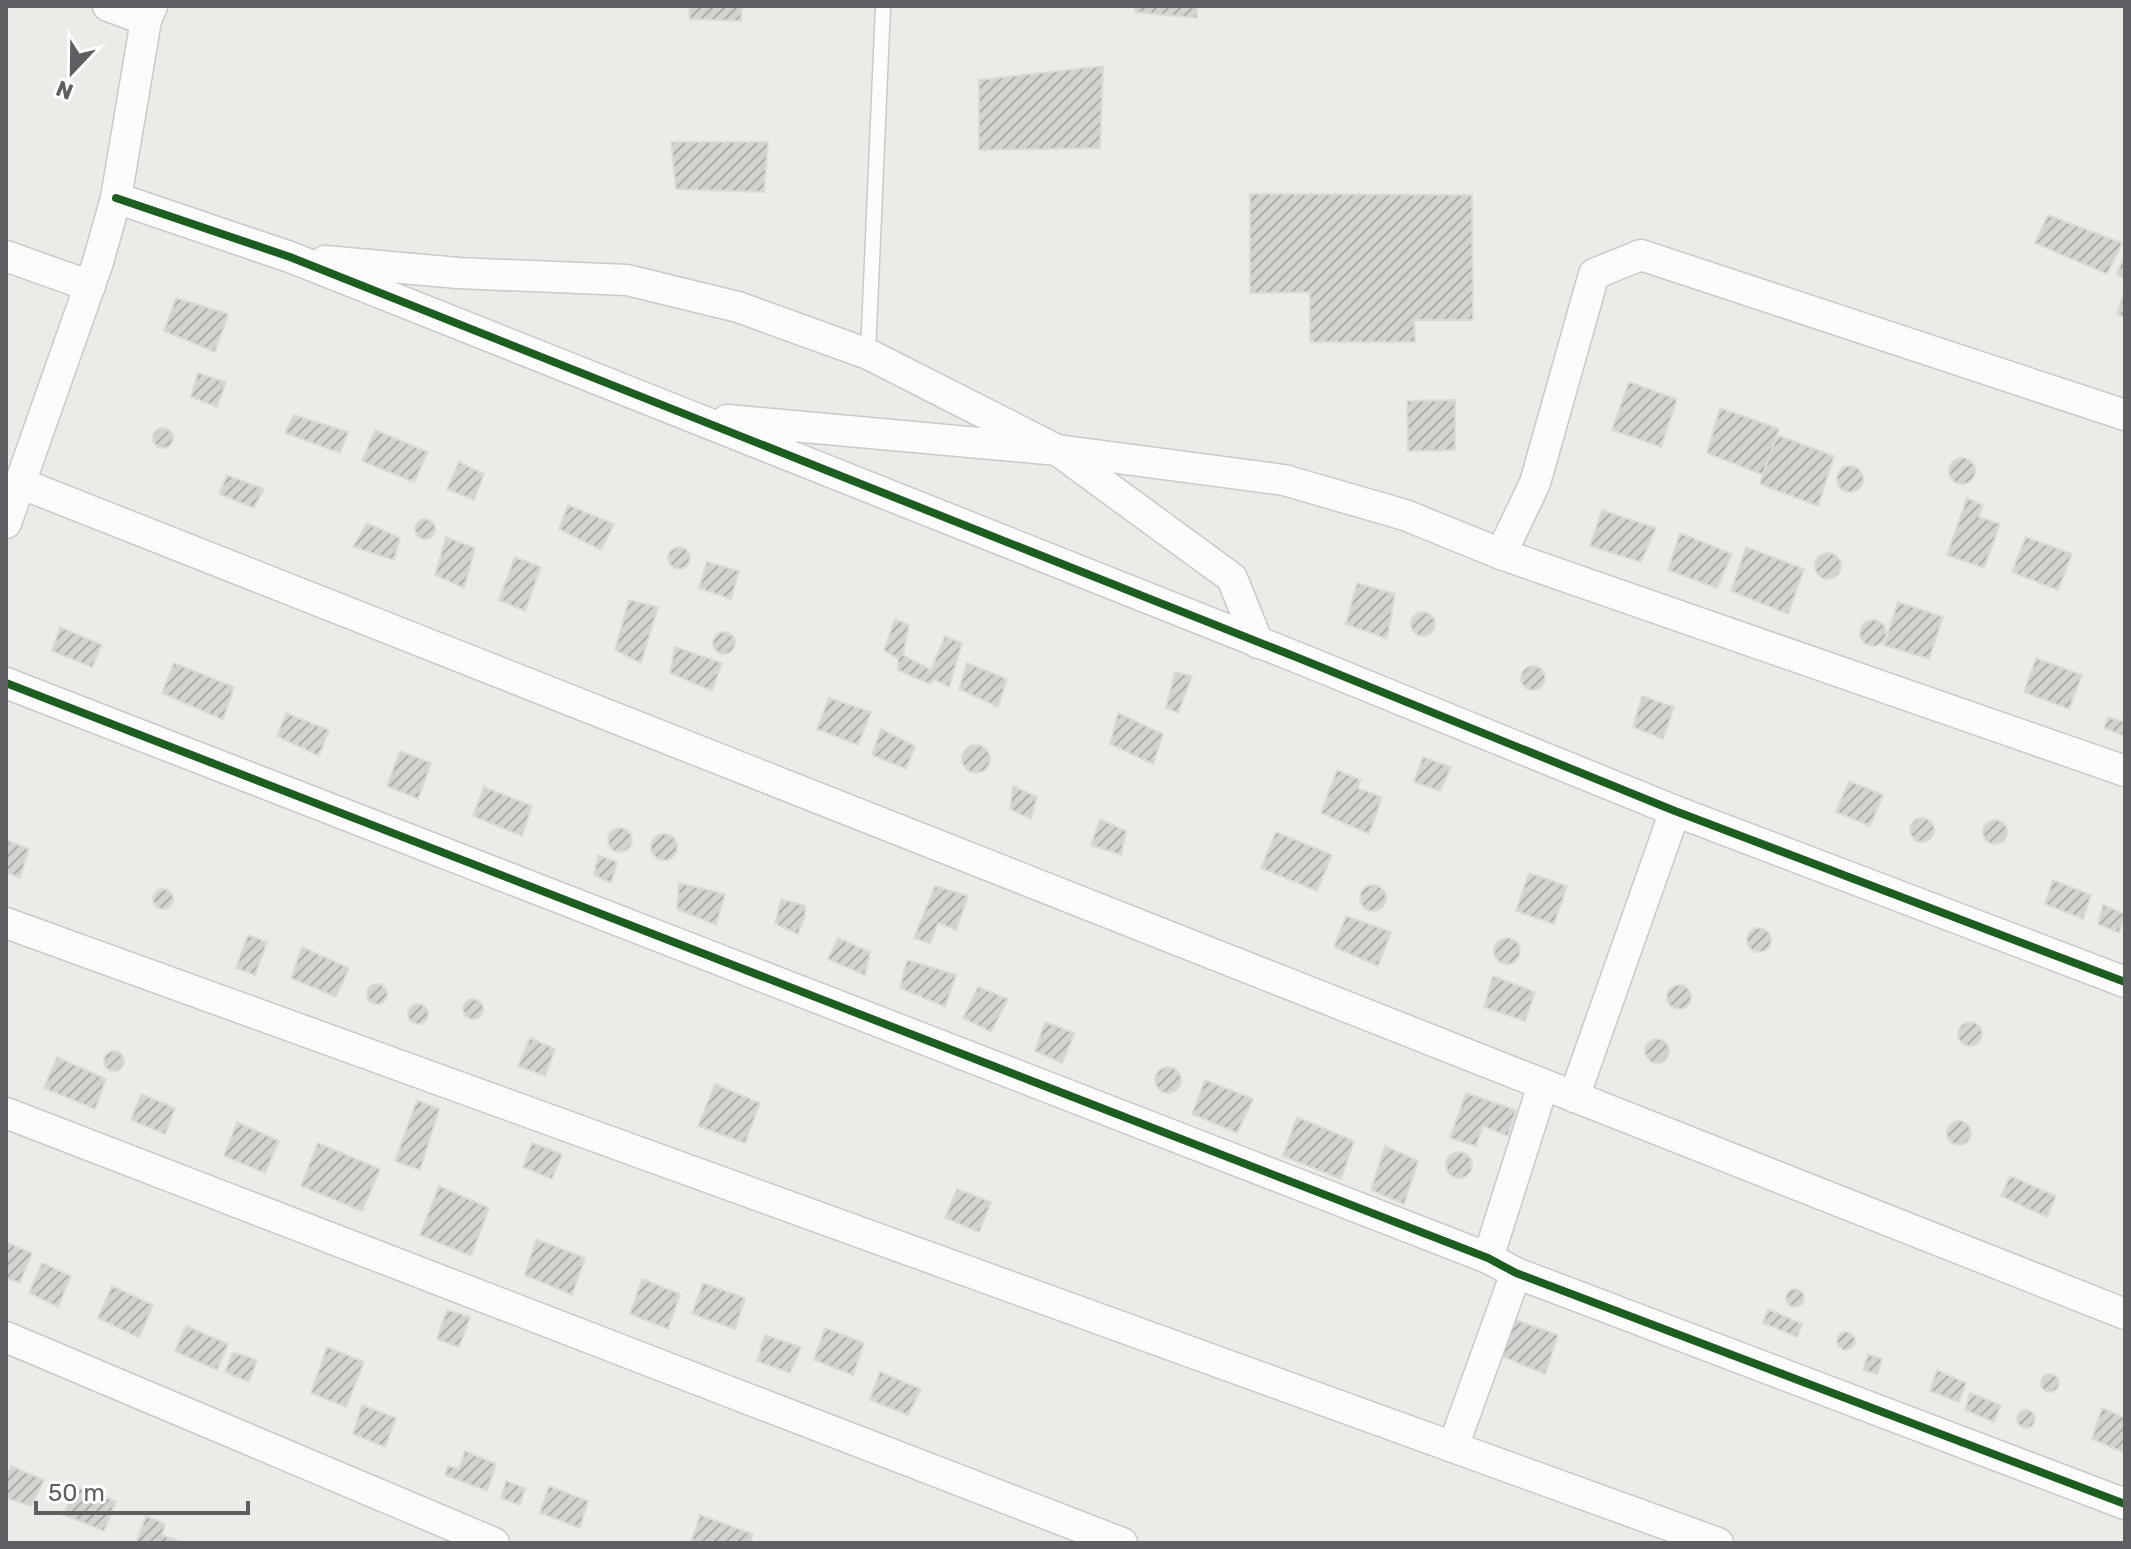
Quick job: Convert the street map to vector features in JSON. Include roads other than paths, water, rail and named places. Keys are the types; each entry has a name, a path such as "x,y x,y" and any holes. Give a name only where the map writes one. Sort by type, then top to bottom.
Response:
{"street":[{"path":"6,523 90,286 116,198 149,13 108,6"},
{"path":"116,198 290,257 1675,811 2125,982"},
{"path":"1501,554 1535,483 1594,274 1641,255 2125,415"},
{"path":"6,256 90,286"},
{"path":"290,257 458,273 627,280 738,307 868,354 1057,450 1232,578 1258,643"},
{"path":"695,417 1057,450 1284,480 1405,515 1501,554 2125,771"},
{"path":"20,483 2125,1314"},
{"path":"6,683 1488,1258 1516,1273 2125,1504"},
{"path":"1574,1097 1675,811"},
{"path":"6,923 1718,1543"},
{"path":"1488,1258 1543,1085"},
{"path":"6,1113 1122,1543"},
{"path":"1453,1447 1516,1273"},
{"path":"6,1337 494,1543"}],"lane":[{"path":"868,354 883,6"}]}
